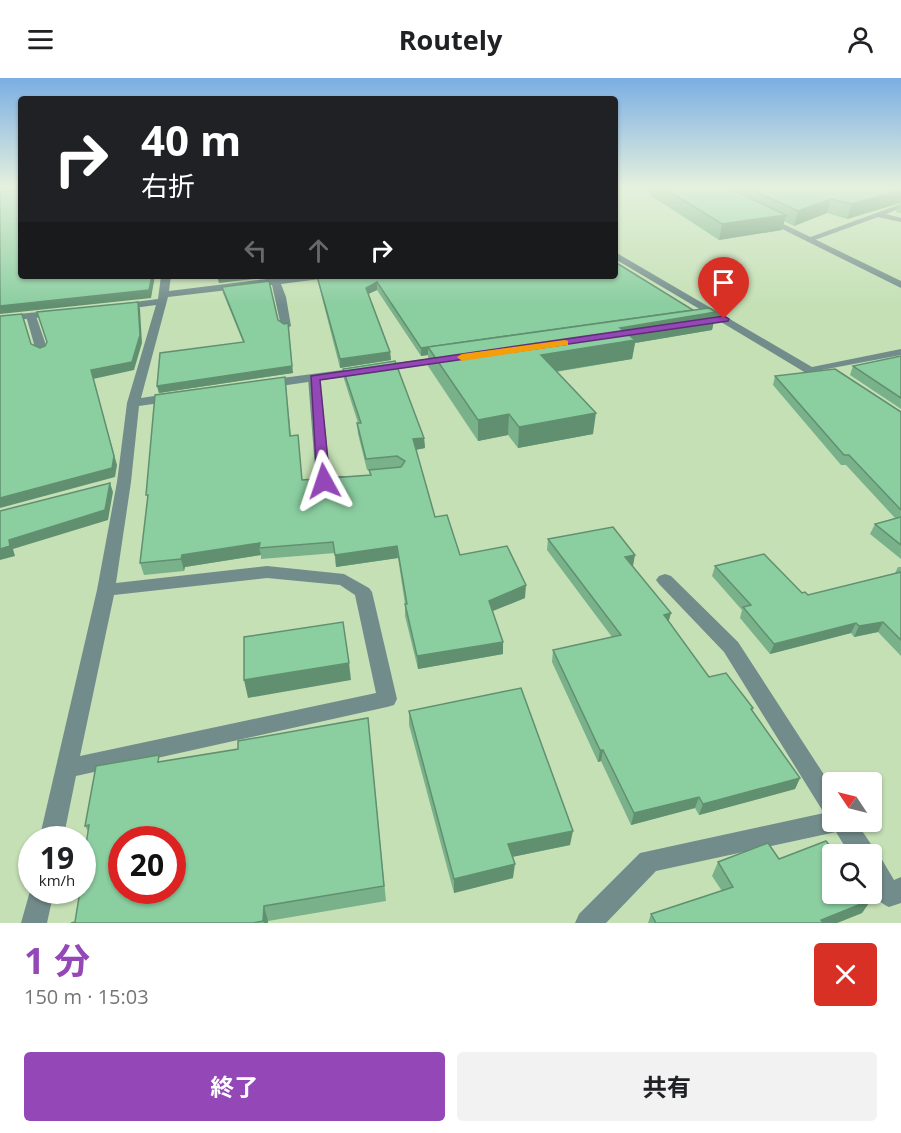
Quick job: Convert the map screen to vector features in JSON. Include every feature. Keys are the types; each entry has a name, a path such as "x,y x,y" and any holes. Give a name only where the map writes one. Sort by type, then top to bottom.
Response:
{"street":[{"path":"783,226 901,285"},
{"path":"809,239 843,226"},
{"path":"618,257 810,371 901,352"},
{"path":"54,826 106,590 118,484 133,402 165,279"},
{"path":"113,307 293,279"},
{"path":"275,281 286,326"},
{"path":"0,319 66,312"},
{"path":"31,316 42,351"},
{"path":"679,326 724,319"},
{"path":"258,386 462,357"},
{"path":"828,367 846,380"},
{"path":"315,378 324,481 354,477"},
{"path":"133,402 190,395"},
{"path":"66,769 387,699 363,592 344,580 267,572 106,590"},
{"path":"665,580 731,647 822,790"},
{"path":"588,923 649,861 822,825"},
{"path":"882,883 889,894 901,890"},
{"path":"34,923 38,904"}],"building":[{"path":"0,226 18,226 18,279 151,279 149,290 0,306"},
{"path":"618,264 693,310 421,348 377,282 366,288 390,352 340,359 318,279 618,279"},
{"path":"269,281 278,320 284,324 288,323 292,366 157,386 160,353 244,342 222,287"},
{"path":"138,302 140,335 132,362 91,370 114,456 112,468 0,498 0,316 22,314 31,344 40,348 47,342 37,312"},
{"path":"709,308 716,312 620,328 635,340 541,355 596,413 519,427 509,414 478,420 428,347"},
{"path":"901,356 901,398 853,366"},
{"path":"395,361 424,438 413,439 435,517 447,515 460,555 507,546 526,585 489,601 503,642 417,656 405,604 407,604 397,546 335,555 333,542 259,548 260,543 182,555 181,559 140,563 148,495 146,495 155,395 285,377 290,436 298,435 302,480 371,475 369,470 401,467 405,461 397,456 366,459 357,423 361,423 343,369"},
{"path":"835,369 901,412 901,510 849,455 844,455 775,376"},
{"path":"110,483 105,510 9,540 10,546 0,549 0,511"},
{"path":"901,517 901,545 875,524"},
{"path":"613,527 635,555 625,557 671,613 664,615 709,677 726,673 753,708 751,709 800,778 703,804 699,797 634,813 603,750 600,750 553,650 621,635 548,539"},
{"path":"764,554 802,593 805,592 808,595 901,572 901,640 883,622 859,626 856,623 774,644 743,607 751,605 715,566"},
{"path":"343,622 349,663 244,680 244,637"},
{"path":"521,688 573,831 508,844 515,864 454,879 409,711"},
{"path":"368,718 384,886 264,906 263,921 253,923 71,923 75,922 78,904 96,904 96,826 85,826 96,766 159,755 158,762 238,749 238,741"},
{"path":"826,841 828,844 822,844 822,904 861,904 821,920 823,923 656,923 651,914 733,887 718,862 768,843 779,859"}],"slow traffic":[{"path":"462,357 565,343"}],"route":[{"path":"324,481 315,378 724,319"}]}
